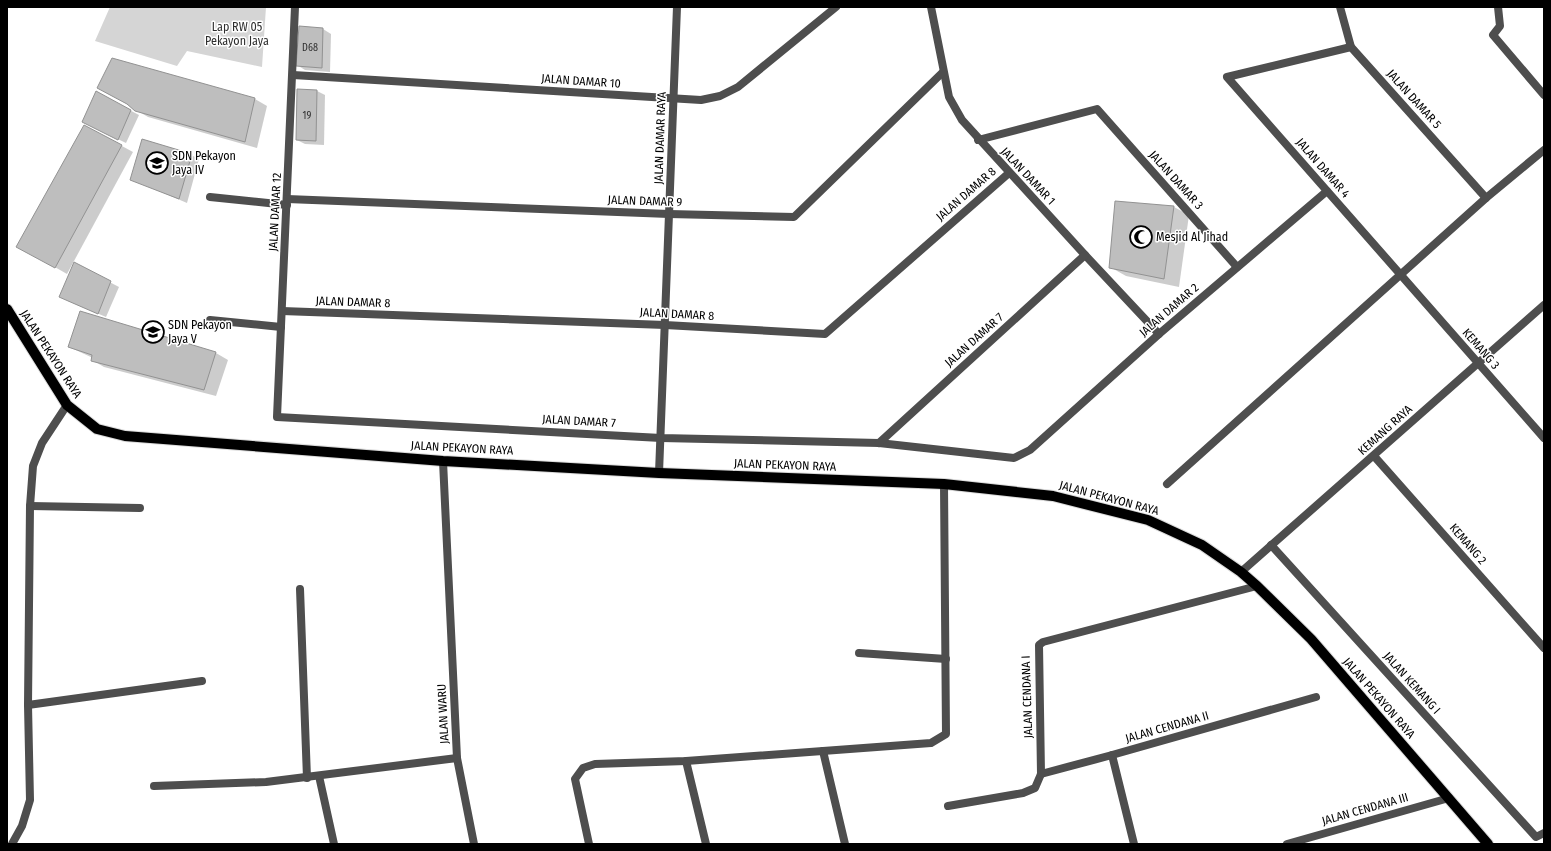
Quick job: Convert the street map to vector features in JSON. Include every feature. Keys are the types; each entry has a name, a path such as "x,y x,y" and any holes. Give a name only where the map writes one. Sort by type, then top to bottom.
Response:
{"main road":[{"name":"JALAN PEKAYON RAYA","path":"7,309 67,405 97,429 125,436 442,461 659,473 944,484 1052,496 1148,520 1202,545 1241,572 1257,586 1311,639 1488,844"}],"street":[{"name":"JALAN DAMAR 12","path":"278,417 295,7"},
{"name":"JALAN DAMAR RAYA","path":"659,473 678,7"},
{"name":"JALAN DAMAR 10","path":"293,75 674,100 701,100 720,96 738,87 836,7"},
{"name":"JALAN DAMAR 1","path":"931,7 949,97 962,120 978,140 1159,334"},
{"name":"JALAN DAMAR 5","path":"1340,7 1351,47 1486,198"},
{"path":"1498,7 1500,26 1493,35 1544,95"},
{"name":"JALAN DAMAR 4","path":"1351,47 1227,77 1401,276"},
{"name":"JALAN DAMAR 9","path":"210,197 287,202 669,214 794,216 943,72"},
{"name":"JALAN DAMAR 3","path":"978,140 1097,109 1237,267"},
{"path":"1167,484 1401,276 1486,198 1544,150"},
{"name":"JALAN DAMAR 8","path":"282,311 665,325 825,334 1009,173"},
{"name":"JALAN DAMAR 2","path":"1030,450 1159,334 1327,191"},
{"name":"JALAN DAMAR 7","path":"880,443 1085,256"},
{"name":"KEMANG 3","path":"1401,276 1544,438"},
{"name":"KEMANG RAYA","path":"1241,572 1544,305"},
{"path":"210,320 281,327"},
{"path":"12,844 22,826 30,800 28,705 30,506 33,466 42,443 67,405"},
{"name":"JALAN DAMAR 7","path":"278,417 661,438 880,443 1014,458 1030,450"},
{"name":"KEMANG 2","path":"1374,456 1544,648"},
{"name":"JALAN WARU","path":"154,786 266,782 457,758 442,461"},
{"path":"589,844 575,779 583,768 595,764 686,761 931,742 946,734 944,484"},
{"path":"30,506 140,508"},
{"name":"JALAN KEMANG I","path":"1271,545 1536,837 1544,833"},
{"name":"JALAN CENDANA I","path":"1041,774 1039,645 1043,642 1257,586"},
{"path":"300,589 307,778"},
{"path":"859,653 946,659"},
{"path":"28,705 202,681"},
{"name":"JALAN CENDANA II","path":"1041,774 1112,756 1316,697"},
{"path":"823,751 845,844"},
{"path":"1112,756 1134,844"},
{"path":"457,758 474,844"},
{"path":"686,761 706,844"},
{"path":"948,806 1023,793 1035,788 1041,774"},
{"path":"318,776 334,844"},
{"name":"JALAN CENDANA III","path":"1287,844 1449,798"}],"green space":[{"name":"Lap RW 05 Pekayon Jaya","path":"110,7 266,7 262,67 187,51 177,66 95,41"}],"building":[{"path":"299,26 323,28 322,68 296,66"},
{"path":"112,58 255,98 245,142 135,111 127,104 97,88"},
{"path":"297,89 317,90 316,141 296,140"},
{"path":"96,91 131,110 118,140 82,122"},
{"path":"84,125 122,145 55,268 16,247"},
{"path":"142,139 192,154 179,199 130,180"},
{"name":"Mesjid Al Jihad","path":"1115,201 1174,206 1164,279 1109,268"},
{"path":"74,262 111,281 98,314 59,297"},
{"path":"80,311 216,352 204,390 91,361 92,355 68,347"}],"place":[{"name":"SDN Pekayon Jaya IV","path":"157,163"},
{"name":"Mesjid Al Jihad","path":"1141,237"},
{"name":"SDN Pekayon Jaya V","path":"153,332"}]}
